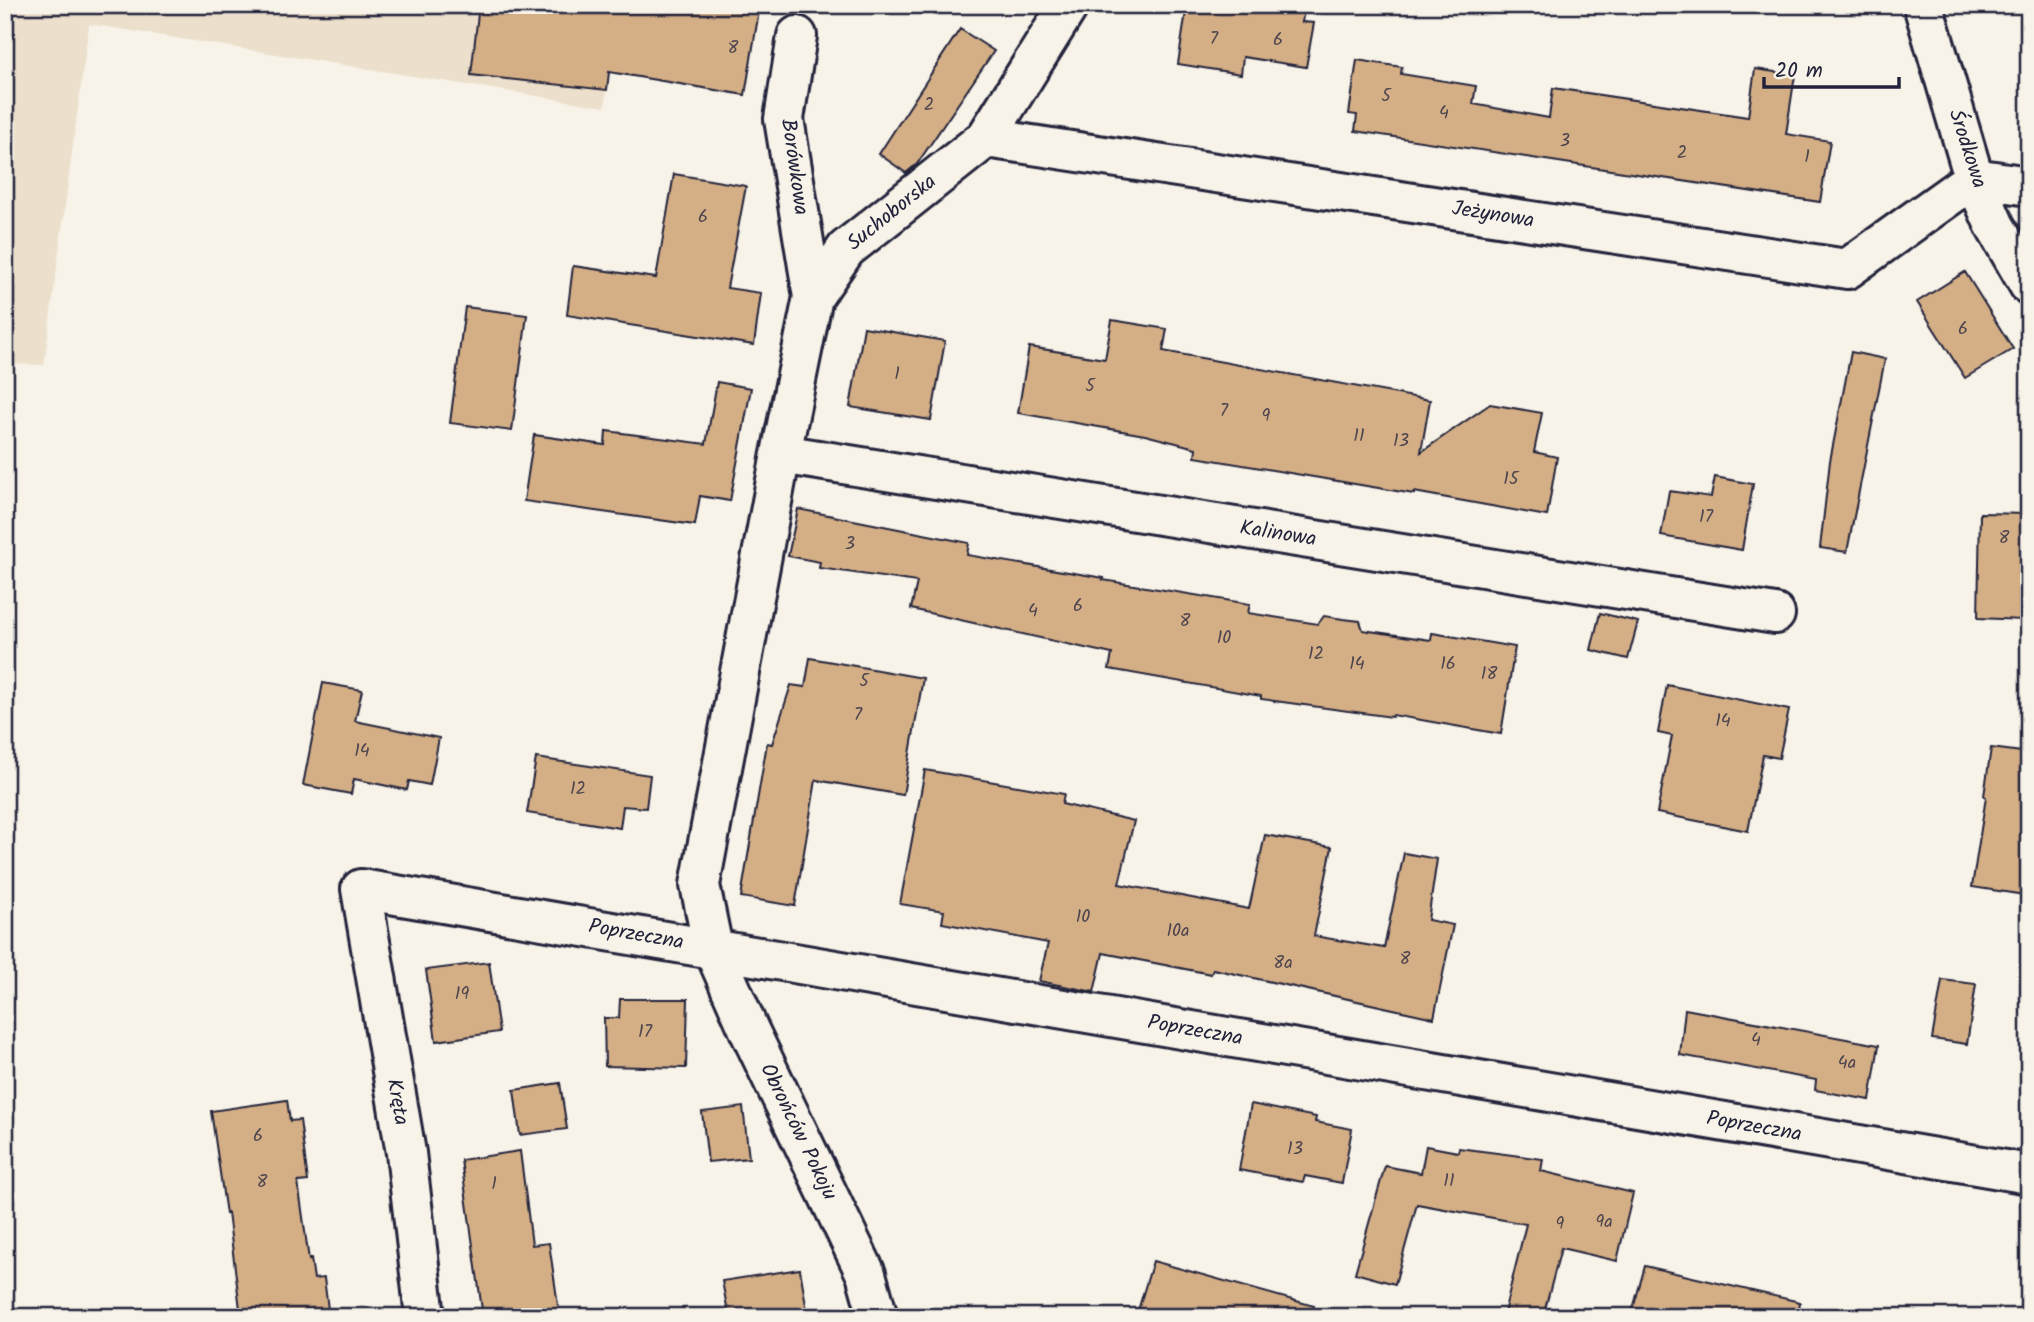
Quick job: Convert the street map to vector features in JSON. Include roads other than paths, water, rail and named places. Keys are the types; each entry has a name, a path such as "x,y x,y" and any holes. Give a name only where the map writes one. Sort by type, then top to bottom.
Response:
{"street":[{"name":"Suchoborska","path":"782,454 813,297 846,249 986,138 1069,5"},
{"name":"Środkowa","path":"1923,5 1974,178 1995,226 2029,285"},
{"name":"Borówkowa","path":"797,36 784,119 813,297"},
{"name":"Jeżynowa","path":"986,138 1847,270 1974,178"},
{"path":"1974,178 2029,186"},
{"name":"Kalinowa","path":"782,454 1775,614"},
{"name":"Obrońców Pokoju","path":"782,454 700,885 713,948 749,1030 866,1274 878,1317"},
{"name":"Poprzeczna","path":"361,889 2029,1174"},
{"name":"Kręta","path":"361,889 406,1153 425,1317"}]}
